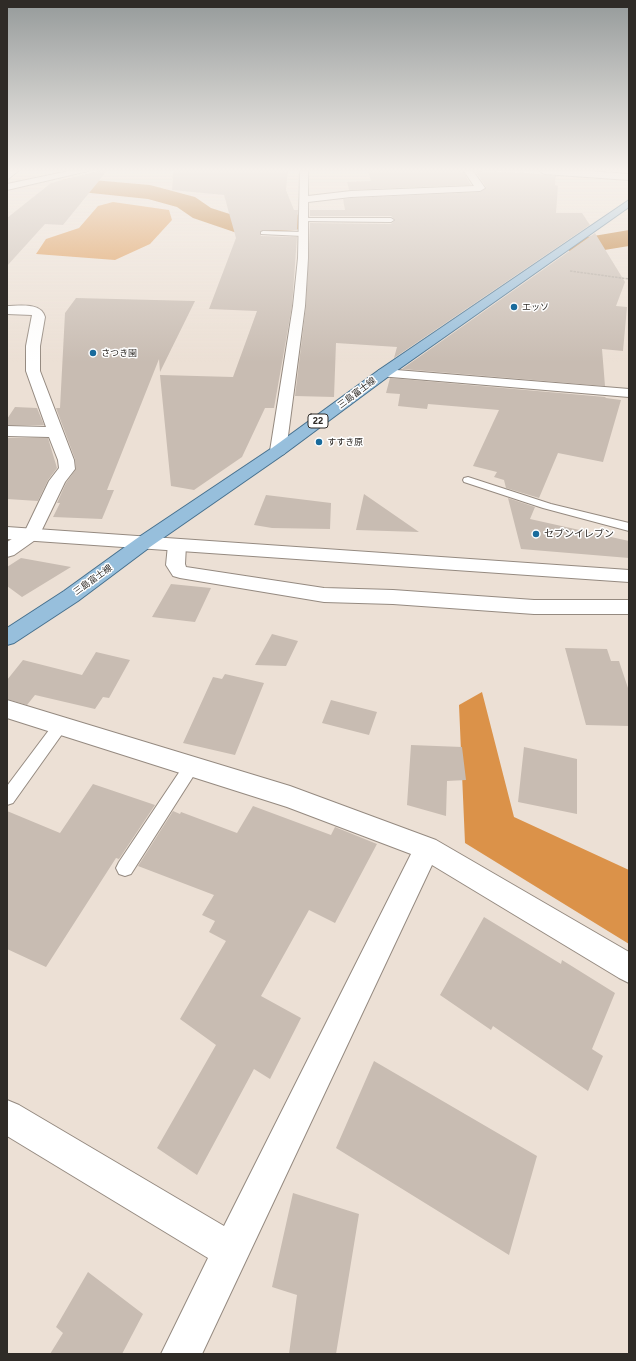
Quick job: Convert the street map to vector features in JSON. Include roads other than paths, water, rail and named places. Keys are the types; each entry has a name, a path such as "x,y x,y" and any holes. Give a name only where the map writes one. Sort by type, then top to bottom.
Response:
{"main road":[{"name":"三島富士線","path":"7,638 71,596 143,543 278,451 384,373 583,235"}],"street":[{"path":"278,451 299,306 303,235"},
{"path":"7,310 31,310 38,313 39,317 33,346 33,371 66,460 67,469 57,481 32,534 7,551"},
{"path":"384,373 629,392"},
{"path":"7,431 55,432"},
{"path":"7,533 629,576"},
{"path":"177,545 175,566 180,572 324,595 394,597 534,607 629,608"},
{"path":"7,709 290,797 427,848 629,968"},
{"path":"181,1354 230,1250 427,848"},
{"path":"7,1117 230,1250"}],"lane":[{"path":"468,480 547,506 629,527"},
{"path":"7,798 60,726"},
{"path":"124,868 191,767"}],"waterway":[{"path":"580,246 629,238"}],"place":[{"name":"エッソ","path":"514,307"},
{"name":"さつき園","path":"93,353"},
{"name":"すすき原","path":"319,442"},
{"name":"セブンイレブン","path":"536,534"}]}
